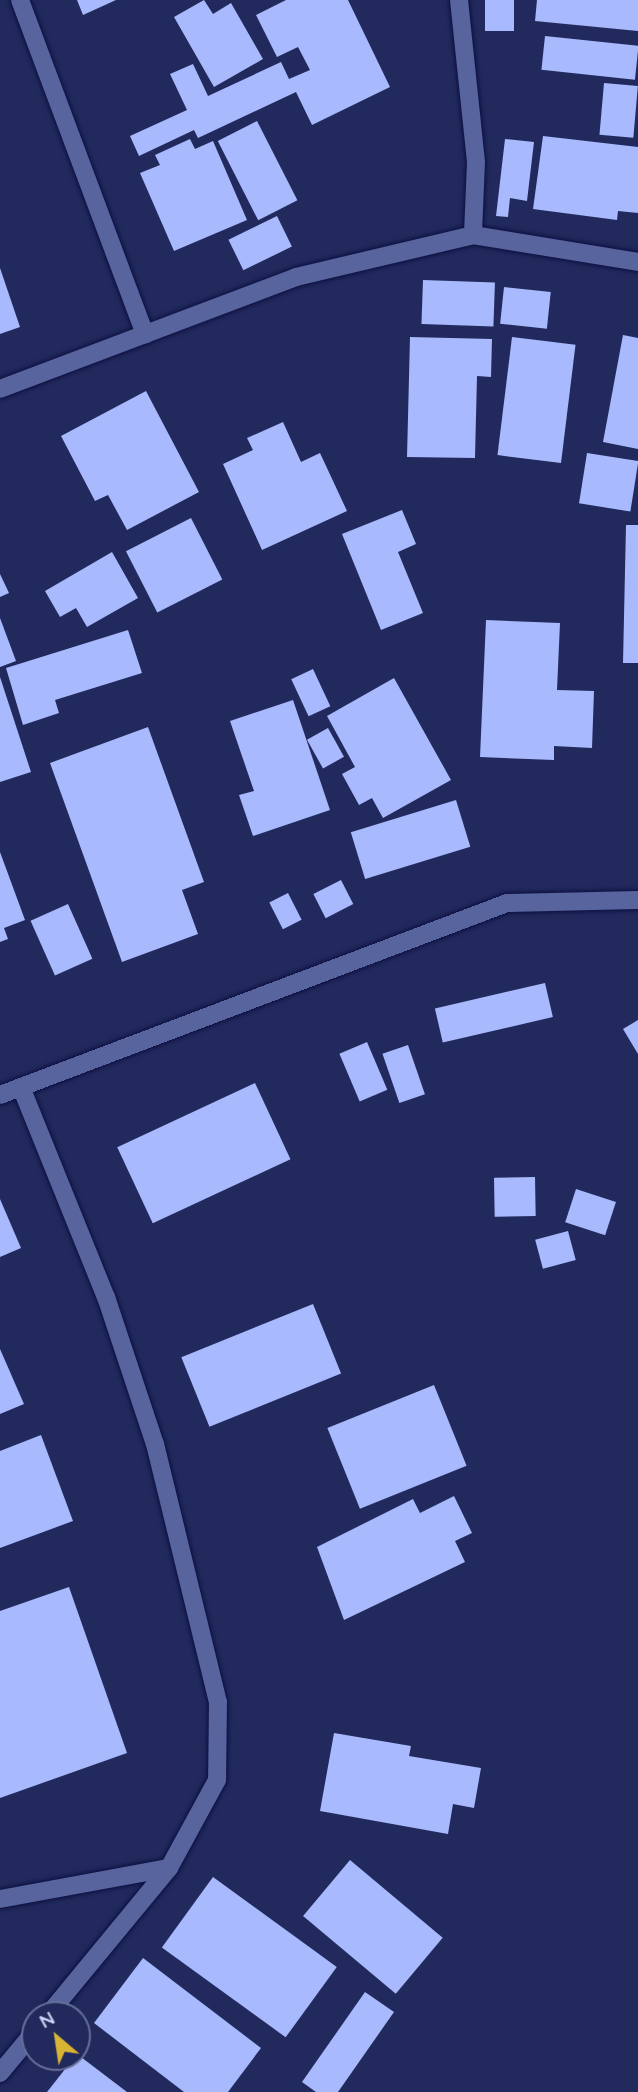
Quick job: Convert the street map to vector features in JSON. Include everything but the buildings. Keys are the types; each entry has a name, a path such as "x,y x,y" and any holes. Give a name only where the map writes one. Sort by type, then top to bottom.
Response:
{"street":[{"path":"20,0 145,334"},
{"path":"459,0 476,162 473,234"},
{"path":"0,389 296,277 473,234 638,262"},
{"path":"0,1095 507,903 638,900"},
{"path":"21,1087 106,1297 155,1444 218,1702 217,1780 169,1868 60,2001"},
{"path":"0,1899 169,1868"},
{"path":"0,2073 21,2048"}]}
